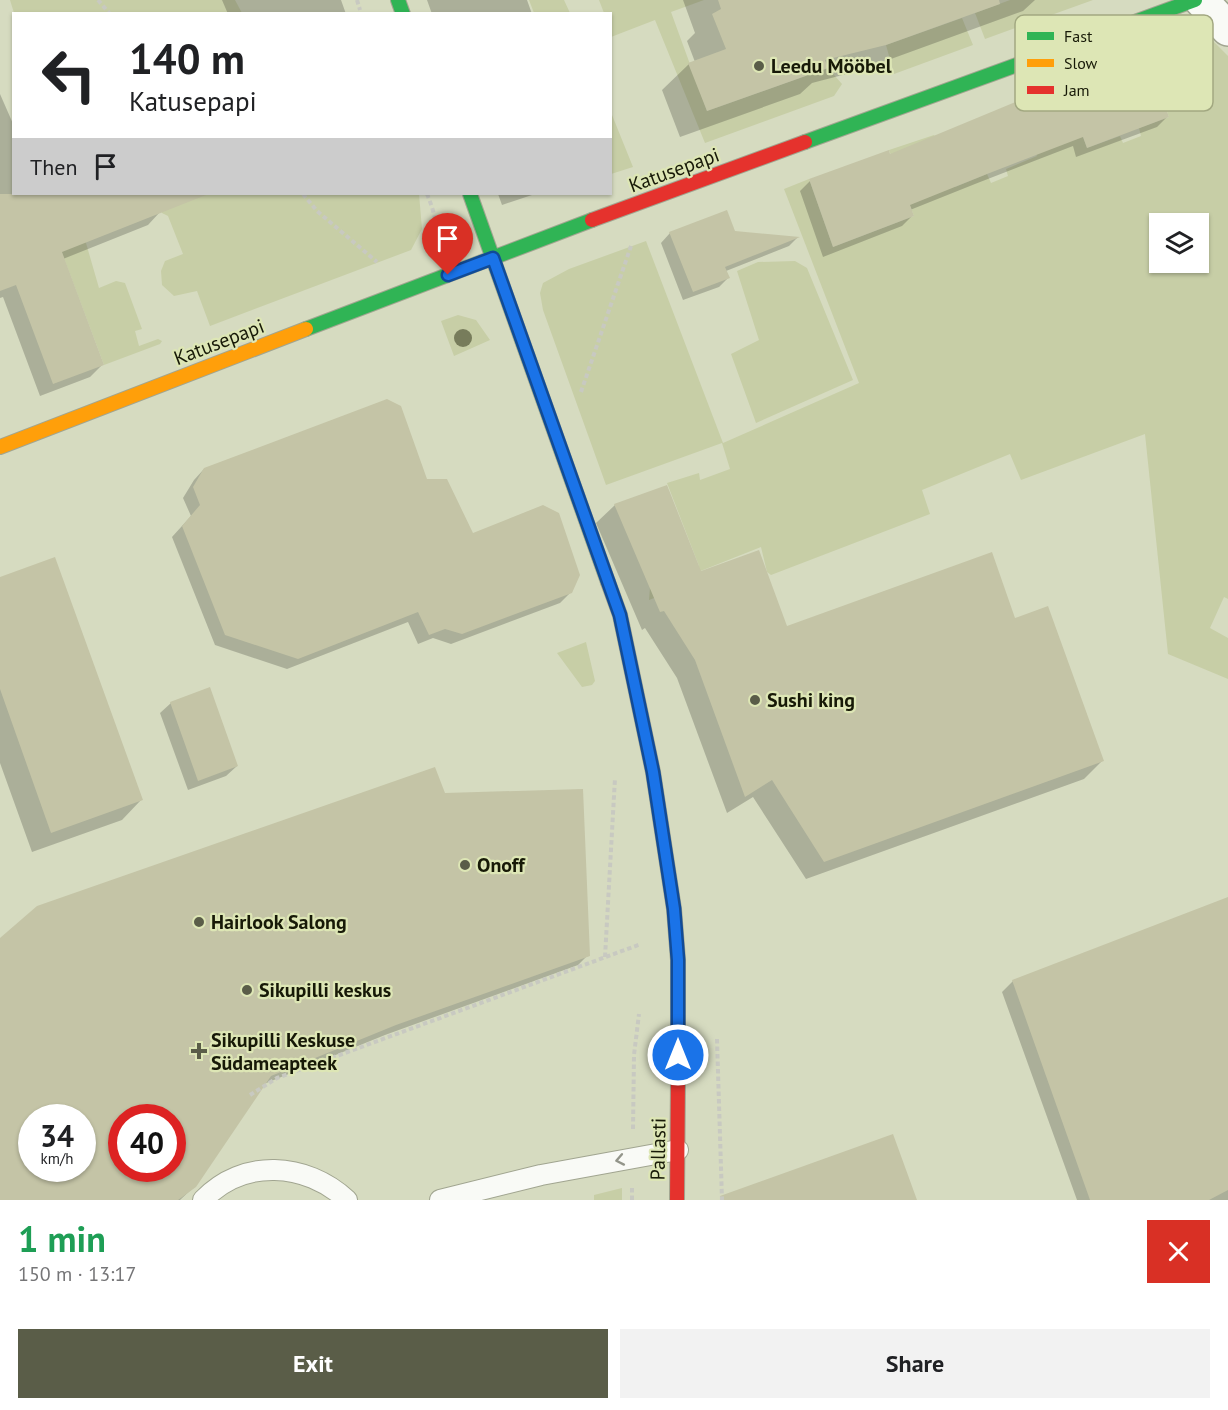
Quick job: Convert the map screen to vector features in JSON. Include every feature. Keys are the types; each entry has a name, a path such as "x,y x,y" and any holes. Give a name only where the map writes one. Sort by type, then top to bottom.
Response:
{"street":[{"name":"Katusepapi","path":"1154,15 1195,0"},
{"path":"1201,0 1228,29"},
{"name":"Katusepapi","path":"0,447 493,258 1015,66"},
{"name":"Pallasti","path":"470,195 620,615 653,772 674,909 678,960 676,1200"}],"lane":[{"path":"440,1200 541,1175 678,1150"},
{"path":"203,1200 215,1187 259,1170 292,1170 332,1186 347,1200"}],"path":[{"path":"98,0 108,12"},
{"path":"304,195 317,211 383,267"},
{"path":"426,284 414,254 428,246 436,233 427,195"},
{"path":"579,399 633,240"},
{"path":"605,957 615,772"},
{"path":"250,1095 277,1078 648,942"},
{"path":"633,1158 634,1055 640,1005"}],"green space":[{"path":"10,0 235,0 241,12 14,12"},
{"path":"529,0 564,0 570,12 534,12"},
{"path":"599,0 704,0 671,12 707,111 828,68 842,84 834,96 705,143 655,20 612,37 612,12 604,12"},
{"path":"1010,0 1093,0 1051,15 1015,15 1015,28 985,39 975,13"},
{"path":"962,18 973,45 894,74 886,45"},
{"path":"1213,41 1228,56 1228,599 1224,597 1210,628 1228,638 1228,679 1168,654 1145,434 1021,480 1010,454 922,490 930,514 771,575 767,572 761,547 698,572 699,581 649,600 650,587 699,566 667,483 699,473 700,480 730,469 722,443 606,485 543,310 540,293 543,283 569,269 646,241 723,443 859,383 784,189 809,179 833,247 914,216 889,150 934,135 955,187 987,174 991,183 1008,176 1006,169 1037,156 1019,111 1073,111 1087,148 1120,136 1123,143 1141,136 1139,128 1169,117 1167,111 1213,111"},
{"path":"612,115 633,167 612,174"},
{"path":"40,195 66,195 86,243 99,288 116,281 125,283 142,329 135,331 139,346 158,339 162,341 160,344 104,365"},
{"path":"154,195 419,195 422,229 411,250 210,326 197,291 174,296 162,285 161,271 165,261 183,254 168,216 162,213"},
{"path":"795,261 807,268 853,380 756,423 731,354 759,340 737,271 758,262"},
{"path":"458,315 476,320 490,340 454,356 441,321"},
{"path":"586,642 595,681 592,685 582,687 557,653"},
{"path":"622,1188 622,1200 594,1200 594,1195"}],"building":[{"path":"718,0 999,0 1000,4 886,45 825,60 828,68 707,111 688,63 726,49 712,14 721,9"},
{"path":"1015,102 1015,111 1167,111 1169,117 1087,148 1083,137 987,174 910,205 914,216 833,247 809,179 889,150 890,154"},
{"path":"0,194 206,195 62,252 104,365 53,384 16,285 0,291"},
{"path":"727,210 735,231 800,237 725,267 730,278 693,292 669,232"},
{"path":"387,399 401,406 427,479 447,479 473,533 543,505 559,513 580,575 572,593 462,634 445,629 429,635 418,612 298,659 225,635 182,526 200,505 193,487 204,468"},
{"path":"667,485 701,571 759,550 787,626 992,552 1015,618 1048,606 1104,761 824,862 772,780 745,797 695,660 664,611 660,612 614,504"},
{"path":"55,557 143,800 51,833 0,689 0,577"},
{"path":"210,687 238,766 198,781 170,702"},
{"name":"Sikupilli keskus","path":"435,767 445,793 583,789 590,956 396,1025 271,1076 196,1187 178,1200 0,1200 0,938 37,906"},
{"path":"1228,897 1228,1190 1209,1200 1090,1200 1012,980"},
{"path":"893,1134 917,1200 721,1200 720,1196"}],"traffic: fast":[{"path":"398,0 402,12"},
{"path":"1154,15 1195,0"},
{"path":"805,142 1015,66"},
{"path":"470,195 608,582"},
{"path":"306,329 592,220"}],"traffic: slow":[{"path":"0,447 306,329"},
{"path":"608,582 620,615 653,772 674,909 678,960 678,1077"}],"traffic: jam":[{"path":"592,220 805,142"},
{"path":"677,1200 678,1077"}],"place":[{"name":"Leedu Mööbel","path":"759,66"},
{"name":"Sushi king","path":"755,700"},
{"name":"Onoff","path":"465,865"},
{"name":"Hairlook Salong","path":"199,922"},
{"name":"Sikupilli keskus","path":"247,990"},
{"name":"Sikupilli Keskuse Südameapteek","path":"199,1051"}],"route":[{"path":"448,275 493,258 620,615 653,772 674,909 678,960 678,1055"}]}
